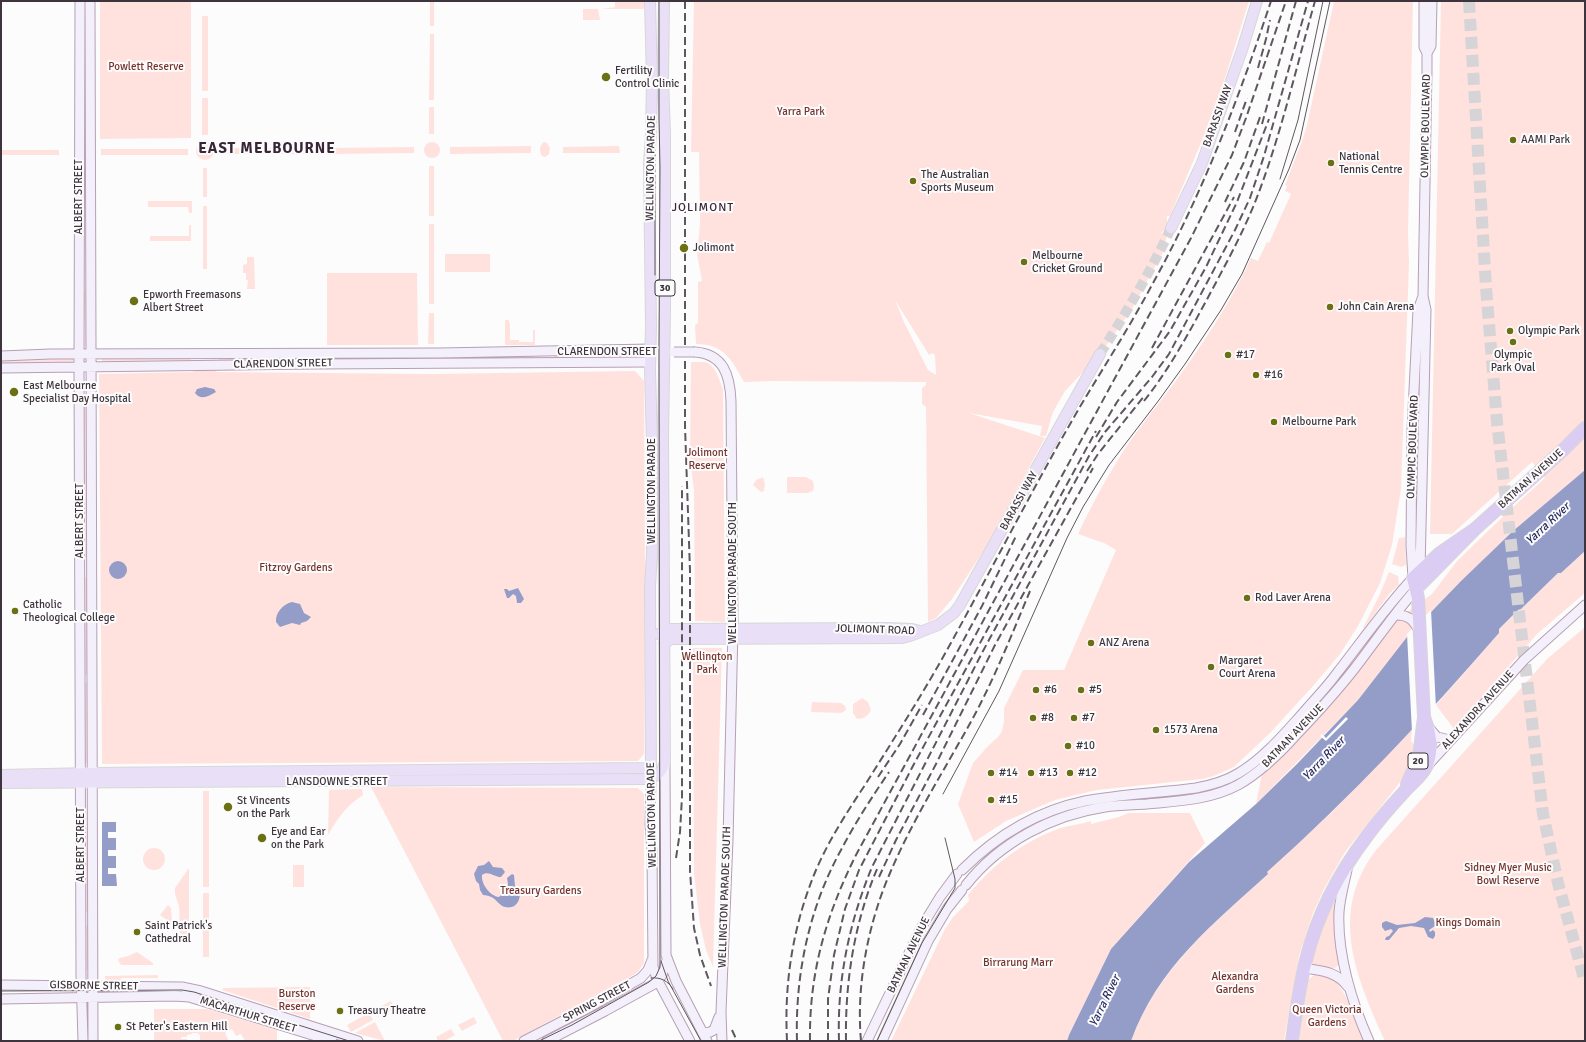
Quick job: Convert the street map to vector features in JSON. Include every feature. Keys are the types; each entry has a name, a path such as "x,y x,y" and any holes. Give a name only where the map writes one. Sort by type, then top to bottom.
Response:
{"highway":[{"name":"BATMAN AVENUE","path":"1417,585 1475,529 1563,450 1585,428"},
{"name":"OLYMPIC BOULEVARD","path":"1417,585 1417,622 1425,724 1430,754 1421,774"},
{"name":"OLYMPIC BOULEVARD","path":"1404,791 1419,757 1425,724"},
{"name":"ALEXANDRA AVENUE","path":"1292,1041 1304,968 1310,944 1332,892 1348,864 1374,827 1404,791 1421,774"}],"main road":[{"name":"WELLINGTON PARADE","path":"650,1 652,80 650,155 650,362 652,443 652,553 650,586 651,778"},
{"name":"WELLINGTON PARADE","path":"664,1 663,80 670,352 663,432 665,762"},
{"name":"BARASSI WAY","path":"1171,228 1202,163 1243,48 1257,1"},
{"path":"652,80 663,80"},
{"path":"651,143 665,143"},
{"path":"650,155 665,155"},
{"name":"CLARENDON STREET","path":"651,349 670,352"},
{"name":"CLARENDON STREET","path":"650,362 659,359 670,352"},
{"name":"BARASSI WAY","path":"920,631 942,622 954,613 960,605 1100,354"},
{"name":"JOLIMONT ROAD","path":"665,631 670,629 733,633 863,633 905,638 920,631"},
{"path":"651,646 655,637 665,631"},
{"name":"JOLIMONT ROAD","path":"664,643 672,639 733,633"},
{"path":"651,778 660,774 665,762"},
{"name":"LANSDOWNE STREET","path":"522,775 645,768 650,767 651,764"},
{"name":"LANSDOWNE STREET","path":"1,775 86,778 522,775 651,778"},
{"name":"LANSDOWNE STREET","path":"1,783 86,778"}],"street":[{"name":"ALBERT STREET","path":"80,1 79,367 81,679 92,918 93,1041"},
{"name":"ALBERT STREET","path":"83,1041 81,918 91,679 90,1"},
{"name":"OLYMPIC BOULEVARD","path":"1417,585 1421,521 1424,420 1420,391 1418,310 1422,296 1427,53 1424,47 1424,1"},
{"name":"OLYMPIC BOULEVARD","path":"1427,53 1431,46 1432,1"},
{"name":"CLARENDON STREET","path":"1,356 79,354 537,352 651,349"},
{"name":"WELLINGTON PARADE SOUTH","path":"670,352 695,352 705,354 719,362 727,373 731,388 733,446 733,633 728,840 721,1012 722,1041"},
{"name":"CLARENDON STREET","path":"1,368 650,362"},
{"name":"OLYMPIC BOULEVARD","path":"1417,585 1411,564 1411,526 1413,419 1420,391"},
{"path":"1413,419 1418,417 1424,420"},
{"path":"1411,526 1415,526 1421,521"},
{"path":"80,569 91,568"},
{"name":"BATMAN AVENUE","path":"882,1041 920,958 942,917 981,868 1005,847 1022,836 1051,822 1076,813 1105,807 1194,800 1228,790 1249,778 1283,749 1322,706 1354,669 1417,585"},
{"name":"BATMAN AVENUE","path":"867,1041 908,953 930,913 960,872 975,857 1000,837 1019,825 1052,810 1101,799 1185,790 1210,785 1230,778 1240,772 1267,752 1294,724 1336,674 1379,616 1417,585"},
{"name":"ALEXANDRA AVENUE","path":"1421,774 1450,740 1524,660 1585,605"},
{"path":"1395,615 1405,615 1417,622"},
{"path":"1362,640 1375,641"},
{"path":"81,679 91,679"},
{"path":"1425,724 1437,736 1450,740"},
{"name":"WELLINGTON PARADE","path":"665,762 665,946 667,960"},
{"name":"WELLINGTON PARADE","path":"651,778 650,824 652,851 653,967 658,981"},
{"path":"1210,785 1213,795"},
{"path":"975,857 981,868"},
{"path":"1348,864 1339,911 1339,931 1350,990 1369,1041"},
{"path":"81,918 92,918"},
{"name":"SPRING STREET","path":"524,1041 586,1010 643,976 650,968 653,948"},
{"path":"1330,973 1340,969 1344,959"},
{"path":"658,981 663,973 667,960"},
{"name":"30","path":"667,960 680,990 707,1041"},
{"path":"1304,968 1330,973 1343,980 1350,990"},
{"name":"30","path":"658,981 690,1041"},
{"name":"SPRING STREET","path":"547,1041 605,1012 658,981"},
{"name":"GISBORNE STREET","path":"1,985 174,987 187,992"},
{"name":"GISBORNE STREET","path":"1,999 93,998 187,992"},
{"name":"MACARTHUR STREET","path":"187,992 320,1033 358,1041"},
{"name":"WELLINGTON PARADE SOUTH","path":"702,1032 708,1033 714,1030 721,1012"},
{"name":"MACARTHUR STREET","path":"320,1033 332,1041"}],"green space":[{"path":"83,1 88,1 87,138 84,138"},
{"name":"Powlett Reserve","path":"100,1 191,1 191,138 100,139"},
{"path":"430,1 434,1 434,26 430,26"},
{"path":"615,1 644,1 644,9 602,9 615,7"},
{"name":"Yarra Park","path":"694,1 1249,1 1225,78 1203,138 1170,216 1167,216 1167,230 1161,232 1162,234 1168,231 1163,252 1132,309 1100,354 1065,391 1053,412 1046,436 1040,436 1042,426 969,413 1045,438 986,547 952,599 936,618 928,622 926,407 922,404 922,388 926,385 926,382 744,382 731,360 720,350 706,345 696,344 695,325 698,323 698,282 702,281 697,254 700,224 699,152 691,152","holes":["895,300 929,355 933,353 935,356 936,375 928,370 904,322"]},
{"name":"Melbourne Park","path":"1334,1 1413,1 1408,232 1409,263 1401,489 1392,545 1380,583 1358,626 1340,654 1270,733 1234,767 1214,776 1202,779 1097,790 1055,800 1006,821 974,842 958,804 973,763 1002,731 1004,722 1004,708 1023,670 1064,670 1116,550 1104,543 1078,534 1096,498 1130,441 1203,343 1234,292 1251,258 1258,261 1267,242 1269,243 1291,194 1285,191 1287,186 1285,185 1307,125"},
{"name":"Olympic Park","path":"1441,1 1585,1 1585,470 1513,531 1461,581 1407,637 1358,700 1256,804 1262,773 1308,729 1352,678 1400,617 1432,594 1457,561 1545,478 1532,462 1452,534 1430,534"},
{"path":"583,9 598,9 600,20 583,20"},
{"path":"202,16 208,16 208,91 202,91"},
{"path":"430,34 434,34 434,100 429,100"},
{"path":"202,98 208,98 208,135 202,135"},
{"path":"429,107 434,107 434,134 429,134"},
{"path":"205,142 211,145 214,151 211,157 205,160 199,157 196,151 199,145"},
{"path":"429,142 435,142 440,147 438,156 435,158 429,158 424,153 424,147"},
{"path":"544,142 547,143 550,148 549,154 545,157 542,156 540,150 541,145"},
{"path":"531,146 531,153 450,154 450,147"},
{"path":"619,146 620,153 563,153 563,147"},
{"path":"414,147 414,153 332,154 332,148"},
{"path":"220,148 304,148 304,154 220,154"},
{"path":"101,149 188,149 188,155 101,155"},
{"path":"1,150 59,150 59,155 1,155"},
{"path":"429,166 434,166 434,216 429,216"},
{"path":"203,168 207,168 207,197 203,197"},
{"path":"148,201 192,201 192,213 189,213 188,207 148,207"},
{"path":"203,206 207,206 207,269 203,269"},
{"path":"429,224 434,224 434,304 429,304"},
{"path":"189,225 191,225 191,241 150,241 150,236 189,236"},
{"path":"445,254 490,254 490,272 445,272"},
{"path":"247,257 254,257 255,289 247,289 248,280 246,280 246,273 243,273 243,265 247,264"},
{"path":"327,273 417,273 418,345 327,345"},
{"path":"86,288 89,346 85,346 84,295"},
{"path":"429,313 434,313 434,344 428,344"},
{"path":"505,320 509,320 510,323 510,340 519,340 519,342 533,342 533,330 535,330 535,345 505,345"},
{"path":"635,354 637,356 637,360 554,360 555,355"},
{"path":"534,355 535,360 446,361 445,357"},
{"path":"308,356 308,362 219,363 219,357"},
{"path":"191,357 191,363 102,364 102,358"},
{"path":"328,357 418,357 418,361 328,361"},
{"path":"73,358 73,364 1,365 1,359"},
{"name":"Jolimont Reserve","path":"691,362 705,362 712,366 717,373 723,389 725,622 695,621 694,491 690,457"},
{"name":"Fitzroy Gardens","path":"195,370 215,370 217,372 431,374 635,371 644,381 644,754 638,761 102,764 99,374 193,372"},
{"path":"87,377 89,377 89,558 84,558 84,405 87,396"},
{"path":"763,477 765,484 764,491 761,492 753,485 756,480"},
{"path":"787,477 806,477 813,481 813,491 807,493 787,493"},
{"path":"1405,537 1406,565 1401,567 1392,564 1399,538"},
{"path":"1585,551 1585,593 1537,634 1454,729 1436,705 1499,633 1499,629 1558,573 1561,573"},
{"path":"1389,572 1398,576 1399,585 1391,592 1363,628 1379,596"},
{"path":"85,577 89,577 89,675 85,675"},
{"name":"Kings Domain","path":"1585,627 1585,1041 1385,1041 1365,993 1357,969 1352,945 1350,921 1353,897 1361,874 1376,850 1547,659"},
{"path":"1363,644 1367,647 1335,687 1284,743 1282,741"},
{"name":"Wellington Park","path":"693,648 722,648 713,967 706,950 700,924 694,873"},
{"path":"85,683 90,683 89,763 85,763"},
{"path":"862,698 868,702 871,710 866,717 857,719 853,713 853,704"},
{"path":"812,702 841,703 845,706 846,710 841,713 811,712"},
{"name":"Alexandra Gardens","path":"1412,729 1411,741 1415,746 1414,757 1409,771 1345,852 1324,889 1313,913 1299,956 1284,1041 1131,1041 1142,1015 1156,991 1189,949 1227,911 1268,874 1266,872 1332,812"},
{"name":"Treasury Gardens","path":"371,787 638,788 644,794 644,963 637,973 513,1041 503,1041"},
{"path":"362,789 363,795 352,803 343,813 328,835 329,790"},
{"path":"203,791 209,791 209,887 203,887"},
{"path":"87,793 90,793 90,912 85,912"},
{"name":"Birrarung Marr","path":"1128,813 1190,813 1205,843 1111,949 1067,1041 891,1041 945,929 953,917 969,901 968,895 988,873 1010,855 1047,833 1091,821 1091,824 1119,817"},
{"path":"154,848 162,851 165,859 162,867 154,870 146,867 143,859 146,851"},
{"path":"293,865 304,865 304,887 293,887"},
{"path":"189,868 189,941 180,933 179,906 175,894 175,888"},
{"path":"203,893 209,893 209,957 203,957"},
{"path":"1333,904 1335,905 1336,931 1340,962 1335,968 1325,969 1314,966 1312,962 1323,926"},
{"path":"168,905 171,908 171,923 160,915"},
{"path":"91,925 91,970 85,970 85,926"},
{"path":"137,952 153,963 153,965 120,964 118,960 120,958"},
{"path":"158,975 158,978 122,978 118,982 105,982 105,976"},
{"name":"Queen Victoria Gardens","path":"1314,975 1330,978 1339,986 1364,1041 1299,1041 1308,980"},
{"name":"Burston Reserve","path":"310,987 310,1019 222,990 223,988"},
{"path":"391,1001 395,1008 378,1017 374,1010"},
{"path":"154,1009 207,1009 277,1030 277,1041 245,1041 241,1034 236,1036 232,1029 225,1033 229,1041 200,1041 200,1035 198,1033 192,1033 187,1035 187,1037 181,1037 181,1039 187,1039 187,1041 154,1041"},
{"path":"369,1013 373,1020 351,1032 347,1025"},
{"path":"474,1017 477,1023 462,1031 458,1025"},
{"path":"375,1022 385,1041 355,1033"},
{"path":"451,1029 455,1035 444,1041 438,1041 436,1037"}],"water":[{"path":"205,387 214,389 216,392 202,397 195,393 197,389"},
{"name":"Yarra River","path":"1585,470 1585,551 1561,573 1558,573 1499,629 1499,633 1415,726 1358,786 1267,872 1268,874 1227,911 1189,949 1171,969 1156,991 1142,1015 1131,1041 1067,1041 1111,949 1189,862 1256,804 1297,764 1358,700 1407,637 1461,581 1513,531"},
{"path":"118,561 124,564 127,570 124,576 118,579 112,576 109,570 112,564"},
{"path":"518,588 524,599 521,603 517,603 516,596 513,594 507,598 504,589 509,591"},
{"path":"292,602 300,604 304,613 311,617 300,625 292,623 280,627 276,622 278,612 280,609"},
{"path":"102,822 116,822 116,832 108,832 108,838 116,838 116,850 108,850 108,856 116,856 116,868 108,868 108,874 116,874 117,886 102,886"},
{"path":"489,861 493,867 502,868 505,872 501,877 489,873 482,875 485,886 492,894 499,897 501,895 501,890 507,888 507,878 512,874 514,875 515,886 519,889 520,896 518,902 513,907 502,906 494,898 483,895 480,890 474,874 478,866 484,865"},
{"path":"1425,917 1433,918 1435,922 1435,926 1429,930 1430,932 1433,930 1435,932 1433,939 1428,937 1424,928 1411,926 1399,928 1389,940 1385,940 1386,937 1393,931 1391,929 1385,931 1382,927 1382,923 1386,921 1397,925 1415,923"}],"pier":[{"path":"1431,610 1436,708 1412,732 1407,634"},
{"path":"1346,717 1348,719 1326,741 1320,736 1322,734 1326,738"}],"tunnel":[{"path":"1469,1 1486,287 1497,422 1520,621 1543,814 1558,883 1585,982"},
{"path":"1100,354 1138,292 1171,228"}],"tram line":[{"path":"539,1041 572,1025 649,982 656,976 660,967 659,1"},
{"path":"1280,179 1298,120 1323,1"},
{"path":"943,794 999,691 1067,538 1083,507 1109,465 1185,364 1221,310 1242,274 1289,169 1300,140 1330,1"},
{"path":"655,149 655,275"},
{"path":"877,1041 922,943 955,888 955,879 945,838"},
{"path":"661,961 668,981 701,1041"},
{"path":"651,978 664,980 673,989"},
{"path":"1,991 182,990 194,992 349,1041"}],"railway":[{"path":"685,1 685,426 690,571 690,871 694,928 700,955 711,986"},
{"path":"787,1041 787,997 792,954 801,912 821,859 839,826 938,666 1063,437 1135,315 1170,251 1218,146 1246,74 1271,1"},
{"path":"810,1041 810,1016 816,968 828,922 845,877 1191,238 1232,155 1286,1"},
{"path":"1262,124 1296,1"},
{"path":"839,1041 840,996 846,952 857,909 872,867 983,651 1089,456 1105,432 1152,377 1169,354 1235,230 1250,198 1264,156 1308,1"},
{"path":"1144,401 1172,361 1212,290 1249,218 1275,145 1315,1"},
{"path":"1258,68 1270,20"},
{"path":"1235,132 1247,98"},
{"path":"1225,202 1244,162 1260,117"},
{"path":"1096,437 1117,402 1170,331 1206,267 1237,202 1269,119"},
{"path":"1152,348 1234,197"},
{"path":"1087,471 1098,454 1145,395"},
{"path":"828,1041 828,999 834,955 845,909 859,870 915,762 1096,431"},
{"path":"879,877 896,840 936,764 995,645 1093,468"},
{"path":"676,858 680,832 682,797 682,486"},
{"path":"923,715 982,606 1017,534"},
{"path":"861,1041 860,998 865,955 875,913 882,893 909,833 989,687 1030,591"},
{"path":"878,777 900,744 922,705"},
{"path":"797,1041 797,1016 802,967 806,942 820,895 846,840 889,772"},
{"path":"846,1041 847,997 852,954 862,911 877,869"},
{"path":"732,1030 737,1041"}],"place":[{"name":"Fertility Control Clinic","path":"606,77"},
{"name":"AAMI Park","path":"1513,140"},
{"name":"National Tennis Centre","path":"1331,163"},
{"name":"The Australian Sports Museum","path":"913,181"},
{"name":"Jolimont","path":"684,248"},
{"name":"Melbourne Cricket Ground","path":"1024,262"},
{"name":"Epworth Freemasons Albert Street","path":"134,301"},
{"name":"John Cain Arena","path":"1330,307"},
{"name":"Olympic Park","path":"1510,331"},
{"name":"Olympic Park Oval","path":"1513,342"},
{"name":"#17","path":"1228,355"},
{"name":"#16","path":"1256,375"},
{"name":"East Melbourne Specialist Day Hospital","path":"14,392"},
{"name":"Melbourne Park","path":"1274,422"},
{"name":"Rod Laver Arena","path":"1247,598"},
{"name":"Catholic Theological College","path":"15,611"},
{"name":"ANZ Arena","path":"1091,643"},
{"name":"Margaret Court Arena","path":"1211,667"},
{"name":"#6","path":"1036,690"},
{"name":"#5","path":"1081,690"},
{"name":"#8","path":"1033,718"},
{"name":"#7","path":"1074,718"},
{"name":"1573 Arena","path":"1156,730"},
{"name":"#10","path":"1068,746"},
{"name":"#14","path":"991,773"},
{"name":"#13","path":"1031,773"},
{"name":"#12","path":"1070,773"},
{"name":"#15","path":"991,800"},
{"name":"St Vincents on the Park","path":"228,807"},
{"name":"Eye and Ear on the Park","path":"262,838"},
{"name":"Saint Patrick's Cathedral","path":"137,932"},
{"name":"Treasury Theatre","path":"340,1011"},
{"name":"St Peter's Eastern Hill","path":"118,1027"}],"district":[{"name":"EAST MELBOURNE","path":"267,149"},
{"name":"JOLIMONT","path":"703,208"}],"park label":[{"name":"Sidney Myer Music Bowl Reserve","path":"1508,874"}]}
